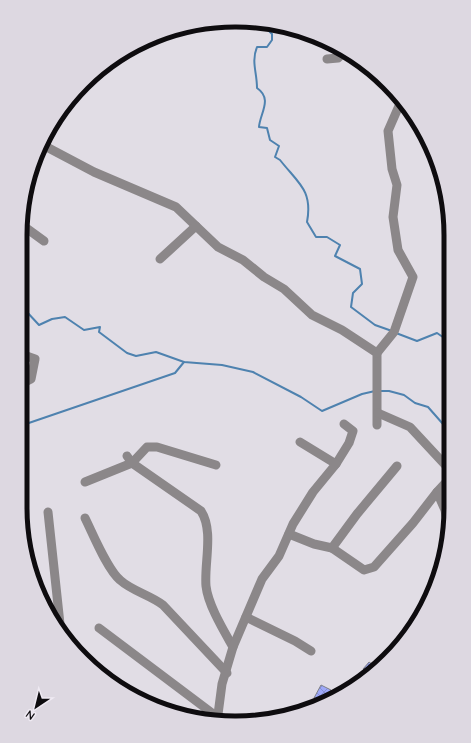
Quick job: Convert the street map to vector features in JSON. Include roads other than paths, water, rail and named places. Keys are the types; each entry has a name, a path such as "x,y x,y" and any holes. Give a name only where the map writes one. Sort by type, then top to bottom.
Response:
{"street":[{"path":"327,59 338,58 341,55"},
{"path":"376,425 378,413 377,353 394,332 413,277 398,250 393,217 397,185 392,169 388,131 399,107"},
{"path":"47,147 94,172 176,207 218,246 243,260 264,277 284,289 312,315 342,330 377,353"},
{"path":"160,259 180,243 196,226"},
{"path":"27,229 44,242"},
{"path":"27,356 34,359 30,379 27,381"},
{"path":"378,413 410,427 444,463"},
{"path":"218,715 222,684 227,673 233,647 262,579 279,556 289,534 313,492 336,464 349,443 353,431 344,424"},
{"path":"300,442 336,464"},
{"path":"85,482 130,459 147,448 157,447 216,465"},
{"path":"130,459 201,511 206,518 208,558 206,585 208,595 233,647"},
{"path":"332,548 357,514 397,466"},
{"path":"289,534 314,544 332,548 364,570 374,567 413,523 444,484"},
{"path":"437,492 444,508"},
{"path":"48,512 59,619"},
{"path":"85,518 113,574 121,581 155,599 163,605 227,673"},
{"path":"246,617 295,641 311,651"},
{"path":"99,628 213,715"}],"waterway":[{"path":"268,30 272,34 272,40 267,47 257,47 254,57 257,88 262,92 265,101 259,127 267,128 270,140 279,146 275,157 280,160 298,181 306,194 308,202 307,222 316,237 327,237 340,245 335,256 360,269 362,284 353,293 351,307 375,325 392,331"},
{"path":"27,312 39,325 52,319 65,317 84,330 100,327 99,332 127,353 136,356 156,352 184,362 222,365 253,372 301,397 322,411 362,394 375,391"},
{"path":"396,333 417,341 437,333 444,338"},
{"path":"27,424 175,373 184,362"},
{"path":"379,391 389,391 404,395 415,403 428,407 444,425"}]}
